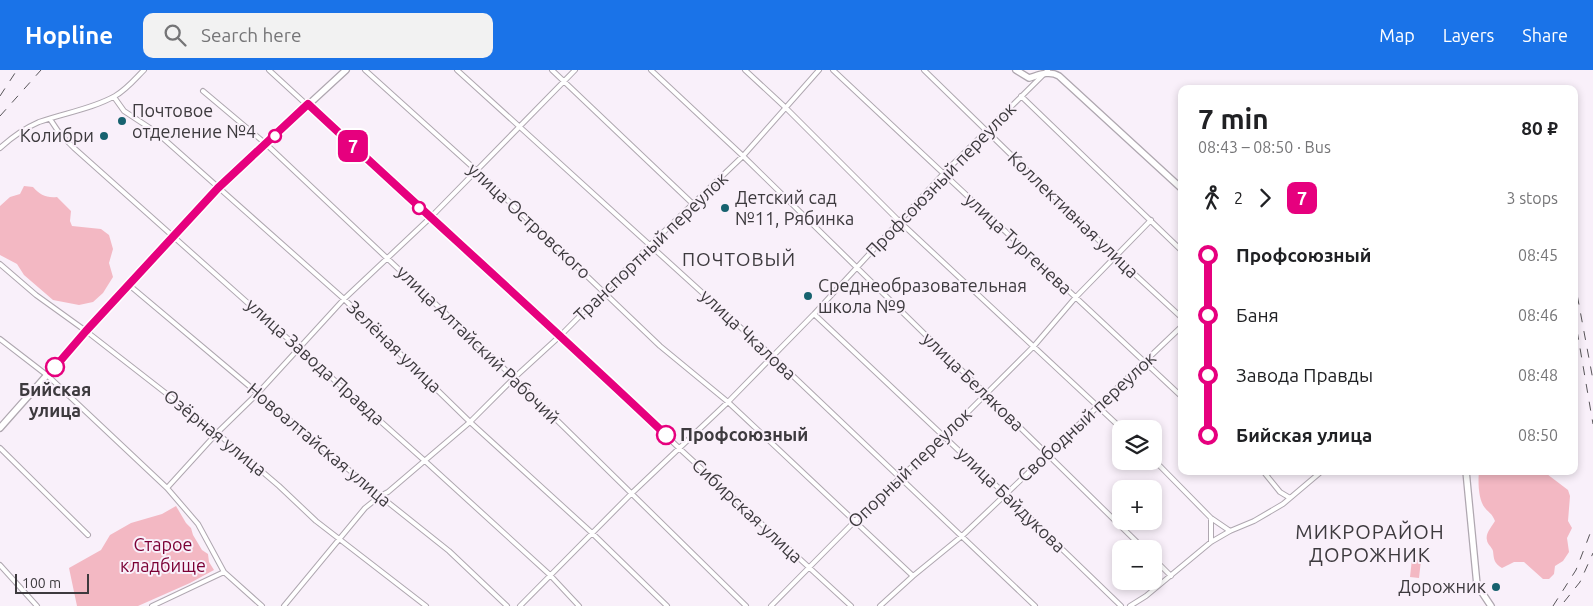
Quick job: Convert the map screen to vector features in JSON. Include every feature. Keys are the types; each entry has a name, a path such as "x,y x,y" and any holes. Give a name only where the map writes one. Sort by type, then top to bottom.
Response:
{"street":[{"path":"0,148 20,132 38,122 114,97 144,70"},
{"name":"Сибирская улица","path":"269,70 561,335 680,449 851,606"},
{"path":"0,428 86,331 218,188 346,70"},
{"name":"улица Островского","path":"365,70 476,171 660,346 728,402 913,576"},
{"name":"улица Чкалова","path":"456,70 772,356 1035,606"},
{"path":"552,70 693,204"},
{"path":"167,488 344,299 430,218 574,70"},
{"name":"улица Белякова","path":"651,70 743,156 1135,540"},
{"path":"745,70 786,108 900,222 1113,420"},
{"name":"Транспортный переулок","path":"284,606 365,508 388,492 470,422 561,335 603,291 743,156 819,70"},
{"name":"улица Тургенева","path":"833,70 1178,393"},
{"name":"Коллективная улица","path":"924,70 1116,257 1178,314"},
{"path":"1016,70 1029,78 1047,71 1065,80 1178,185"},
{"name":"Профсоюзный переулок","path":"520,606 632,493 728,402 814,314 944,174 1047,71"},
{"name":"улица Алтайский Рабочий","path":"203,92 266,144 514,378 746,606"},
{"path":"1021,96 1178,247"},
{"name":"Зелёная улица","path":"114,97 124,111 156,132 344,299 470,422 592,533 667,606"},
{"name":"улица Завода Правда","path":"50,119 60,134 74,148 174,235 425,461 550,575 579,606"},
{"name":"Опорный переулок","path":"771,606 808,567 1034,346 1076,298 1151,220"},
{"name":"Озёрная улица","path":"0,264 36,295 86,331 217,433 279,486 316,521 426,606"},
{"name":"Новоалтайская улица","path":"129,285 380,496 449,551 507,606"},
{"name":"улица Байдукова","path":"814,314 1006,494 1121,606"},
{"name":"Свободный переулок","path":"880,606 962,536 1178,330"},
{"path":"0,339 48,376 167,488 198,524 224,572 262,606"},
{"path":"0,448 88,535"},
{"path":"1162,468 1211,518 1230,531"},
{"path":"1266,475 1280,492 1290,498"},
{"path":"1130,606 1171,576 1211,542 1283,504 1317,475"},
{"path":"1466,475 1477,584 1490,606"},
{"path":"1211,518 1211,542"},
{"path":"0,565 37,606"},
{"path":"1162,567 1171,576"},
{"path":"152,606 224,572"}],"green space":[{"path":"24,186 33,187 46,196 57,197 71,211 70,221 72,226 101,229 109,235 113,249 109,263 113,277 103,293 93,302 79,305 53,300 24,275 17,264 0,255 0,206 10,197 20,194"},
{"path":"1479,475 1548,475 1568,490 1570,496 1568,521 1572,528 1567,538 1569,552 1563,561 1555,566 1554,574 1549,579 1543,579 1524,562 1514,562 1502,568 1496,563 1487,538 1489,530 1495,521 1483,505"},
{"name":"Старое кладбище","path":"176,506 191,528 202,550 208,554 209,562 214,570 138,606 77,606 69,568 101,550 110,535 131,523 162,514"},
{"path":"1412,559 1421,560 1419,578 1410,577"}],"railway":[{"path":"0,96 17,70"},
{"path":"0,116 41,70"},
{"path":"1578,299 1593,380"},
{"path":"1578,336 1593,424"},
{"path":"1553,606 1576,570 1593,526"},
{"path":"1564,602 1580,582 1593,553"}],"bus line":[{"name":"7","path":"55,367 218,188 308,104 430,218 561,335 666,435"}],"place":[{"name":"Почтовое отделение №4","path":"122,121"},
{"name":"Колибри","path":"104,136"},
{"name":"Детский сад №11, Рябинка","path":"725,208"},
{"name":"Среднеобразовательная школа №9","path":"808,296"},
{"name":"Бийская улица","path":"55,367"},
{"name":"Профсоюзный","path":"666,435"},
{"name":"Дорожник","path":"1496,587"}],"district":[{"name":"ПОЧТОВЫЙ","path":"739,259"},
{"name":"МИКРОРАЙОН ДОРОЖНИК","path":"1370,544"}]}
